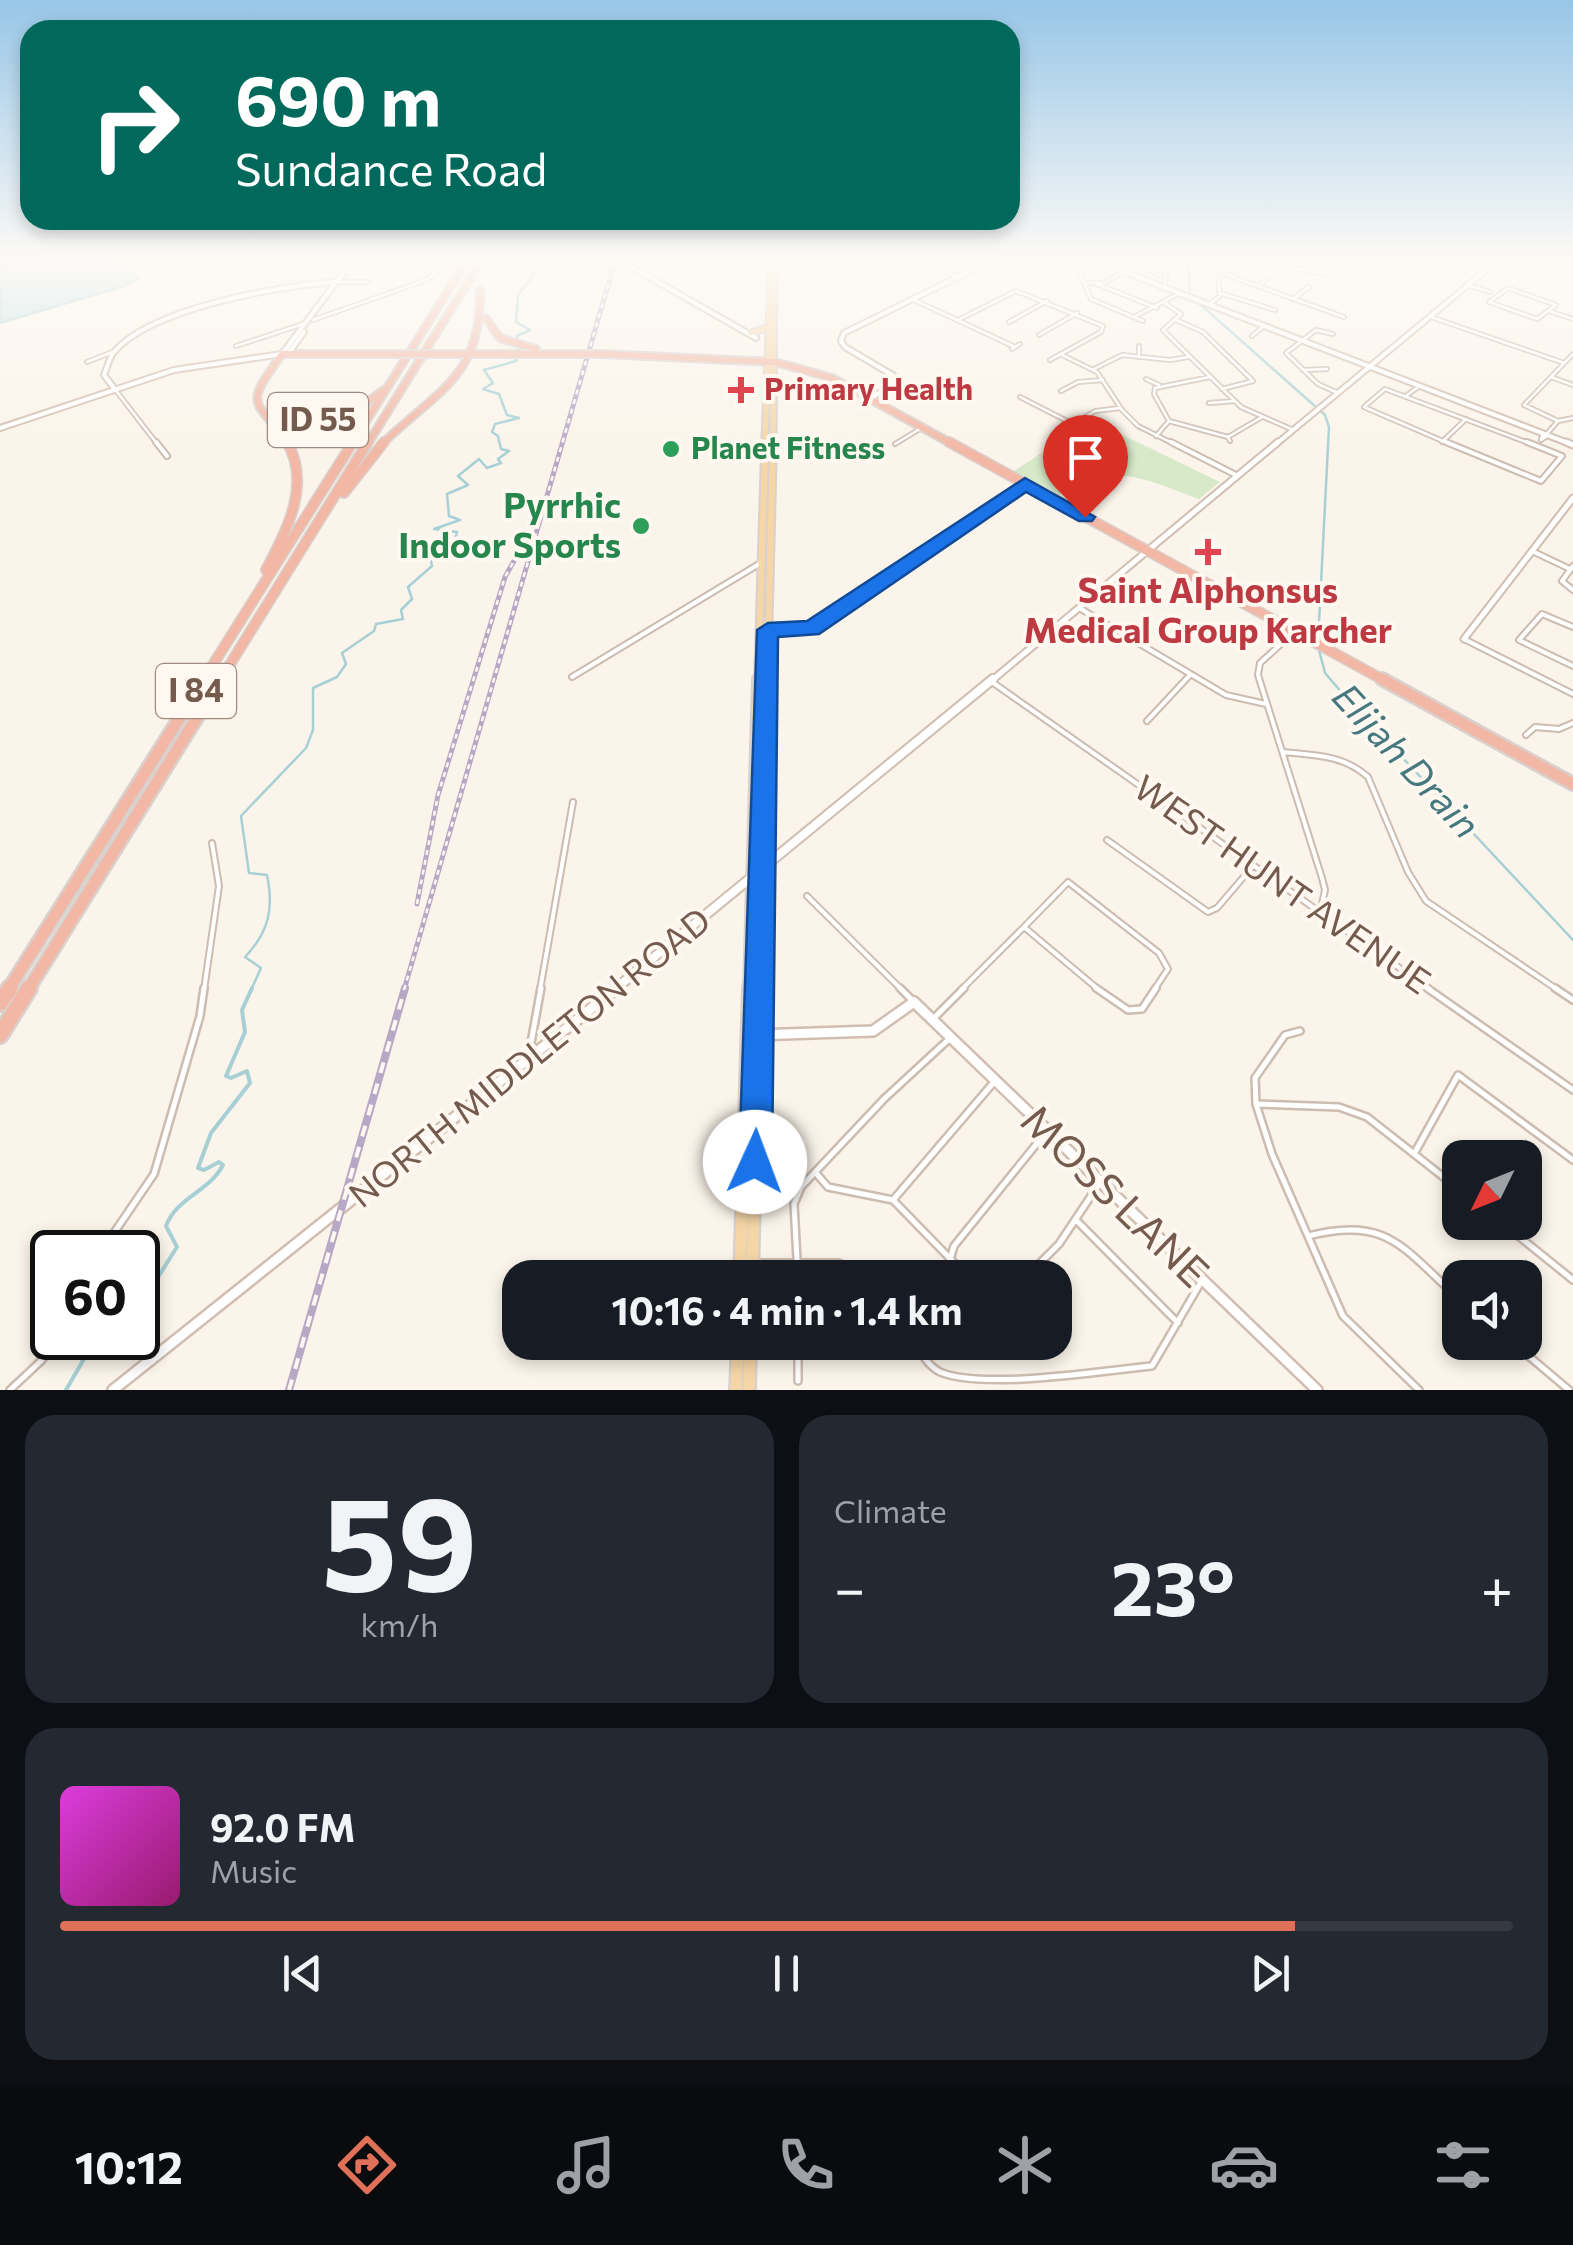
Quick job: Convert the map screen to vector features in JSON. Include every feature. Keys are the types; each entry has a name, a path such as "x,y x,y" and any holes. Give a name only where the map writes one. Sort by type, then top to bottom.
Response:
{"highway":[{"name":"I 84","path":"0,1003 427,326"},
{"name":"I 84","path":"0,1035 442,326"},
{"path":"299,554 382,444 457,378 472,354 482,326"},
{"name":"ID 55","path":"488,326 500,338 540,352"},
{"name":"ID 55","path":"394,380 371,401 345,414 310,422 285,420 266,413 258,397 285,354 602,354 771,362 823,374 1148,548 1298,635 1573,784"},
{"path":"244,614 276,550 298,490 292,452 256,409 254,398 285,354"},
{"path":"418,412 476,364 525,354"},
{"name":"ID 55","path":"956,445 1148,548 1298,635"}],"main road":[{"path":"754,336 769,326"},
{"path":"769,326 771,362"},
{"path":"746,1260 772,326"},
{"path":"746,1260 745,1094 753,1035"},
{"path":"736,1390 737,1360"},
{"path":"749,1390 750,1360"}],"street":[{"path":"87,362 115,351 155,326"},
{"path":"236,346 297,326"},
{"path":"285,354 304,326"},
{"path":"0,428 204,360 285,354 308,326"},
{"path":"736,326 754,336"},
{"path":"860,326 842,335 845,347 894,376 892,384 871,398"},
{"path":"970,326 1013,348 1020,344"},
{"path":"1039,335 1054,326"},
{"path":"1050,360 1104,328 1100,326"},
{"path":"1165,326 1160,330 1235,402 1291,429"},
{"path":"1189,326 1203,332 1253,381 1222,388"},
{"path":"1252,336 1264,326 1415,388 1544,437 1573,444"},
{"name":"NORTH MIDDLETON ROAD","path":"113,1390 758,874 1418,326"},
{"path":"1458,326 1564,363"},
{"path":"1333,334 1316,330 1286,353 1303,370 1338,393"},
{"path":"1138,346 1139,356"},
{"path":"115,351 103,371 168,456"},
{"path":"1062,354 1094,369 1120,408 1138,426 1236,475"},
{"path":"1094,369 1122,354 1170,360 1188,356"},
{"path":"1573,354 1524,406 1558,421 1573,418"},
{"path":"1303,370 1326,369"},
{"path":"1146,379 1159,385 1210,377"},
{"path":"1551,377 1573,385"},
{"path":"1061,391 1078,382 1103,380"},
{"path":"1159,385 1154,394 1169,422 1229,439 1262,417"},
{"path":"1407,395 1415,388"},
{"path":"1385,389 1466,419 1562,456 1541,481 1380,418 1364,407 1385,389"},
{"path":"1020,398 1073,424"},
{"path":"1209,403 1235,402"},
{"path":"1026,411 1036,406"},
{"path":"1063,430 1095,411 1120,408"},
{"path":"1442,442 1466,419"},
{"path":"1537,446 1558,421"},
{"path":"1156,436 1169,422"},
{"path":"895,444 923,427"},
{"path":"764,630 811,628 1025,484"},
{"path":"1573,498 1464,639 1573,694"},
{"path":"1532,551 1572,567 1564,584 1573,590"},
{"path":"572,677 766,562"},
{"path":"1079,608 1234,699 1266,704"},
{"path":"1573,627 1542,614 1519,640 1573,666"},
{"path":"1298,635 1258,665 1266,704 1322,878 1325,890 1320,913"},
{"path":"1147,720 1190,675"},
{"name":"WEST HUNT AVENUE","path":"990,680 1573,1090"},
{"path":"1526,735 1535,728 1559,729 1573,723"},
{"path":"1283,752 1330,756 1360,768 1368,776 1408,872 1426,901 1573,1000"},
{"path":"528,1060 573,802"},
{"path":"1107,840 1208,912 1217,908 1254,866"},
{"path":"116,1230 154,1174 200,1016 219,886 212,842"},
{"path":"932,1020 1022,926 1068,882 1149,946 1167,962 1168,969 1159,989 1142,1010 1120,1008 1022,926"},
{"name":"MOSS LANE","path":"806,896 1317,1390"},
{"path":"753,1035 873,1031 914,1002"},
{"path":"1300,1031 1285,1035 1258,1072 1254,1086 1272,1154 1343,1316 1419,1390"},
{"path":"797,1260 794,1204 801,1187 884,1099 950,1037"},
{"path":"1414,1154 1458,1075 1573,1160"},
{"path":"892,1200 995,1080"},
{"path":"1256,1104 1352,1110 1442,1176"},
{"path":"815,1172 834,1189 892,1200 950,1258 954,1246 1047,1130"},
{"path":"1046,1260 1100,1182"},
{"path":"1076,1220 1178,1323"},
{"path":"1308,1236 1366,1228 1388,1239 1442,1284"},
{"path":"1523,1240 1573,1280"},
{"path":"926,1360 952,1377 1011,1378 1152,1366 1202,1280"},
{"path":"10,1390 42,1360"},
{"path":"798,1360 798,1381"},
{"path":"1533,1360 1569,1390"}],"green space":[{"path":"1102,425 1220,482 1199,499 1146,480 1112,475 1078,484 1059,495 1014,471 1057,443 1068,448"}],"waterway":[{"path":"517,341 517,336 530,330 523,326"},
{"name":"Elijah Drain","path":"1225,326 1325,415 1329,427 1318,642"},
{"path":"251,990 261,968 245,957 264,929 270,898 267,875 249,873 241,816 306,748 313,730 313,688 337,677 346,664 342,653 374,631 376,624 403,619 401,610 412,599 408,587 432,566 430,557 454,543 457,532 434,529 460,520 449,516 447,494 468,485 458,476 479,459 487,468 501,463 498,459 509,451 501,449 498,436 492,432 495,424 519,418 507,415 499,394 483,389 493,383 484,370 516,361 520,346"},
{"name":"Elijah Drain","path":"1319,650 1325,673 1343,694 1573,940"},
{"path":"160,1274 177,1247 166,1226 178,1208 210,1182 223,1165 219,1162 204,1170 198,1168 211,1133 250,1083 247,1071 231,1078 226,1076 245,1032 242,1010 252,988"},
{"path":"66,1390 83,1360"}],"railway":[{"path":"404,990 596,326"},
{"path":"417,904 438,795 505,577 525,541"},
{"path":"289,1390 405,988"}],"place":[{"name":"Primary Health","path":"741,390"},
{"name":"Planet Fitness","path":"671,449"},
{"name":"Pyrrhic Indoor Sports","path":"641,526"},
{"name":"Saint Alphonsus Medical Group Karcher","path":"1208,552"}],"route":[{"path":"755,1162 768,630 799,632 824,621 1025,484 1085,517"}]}
